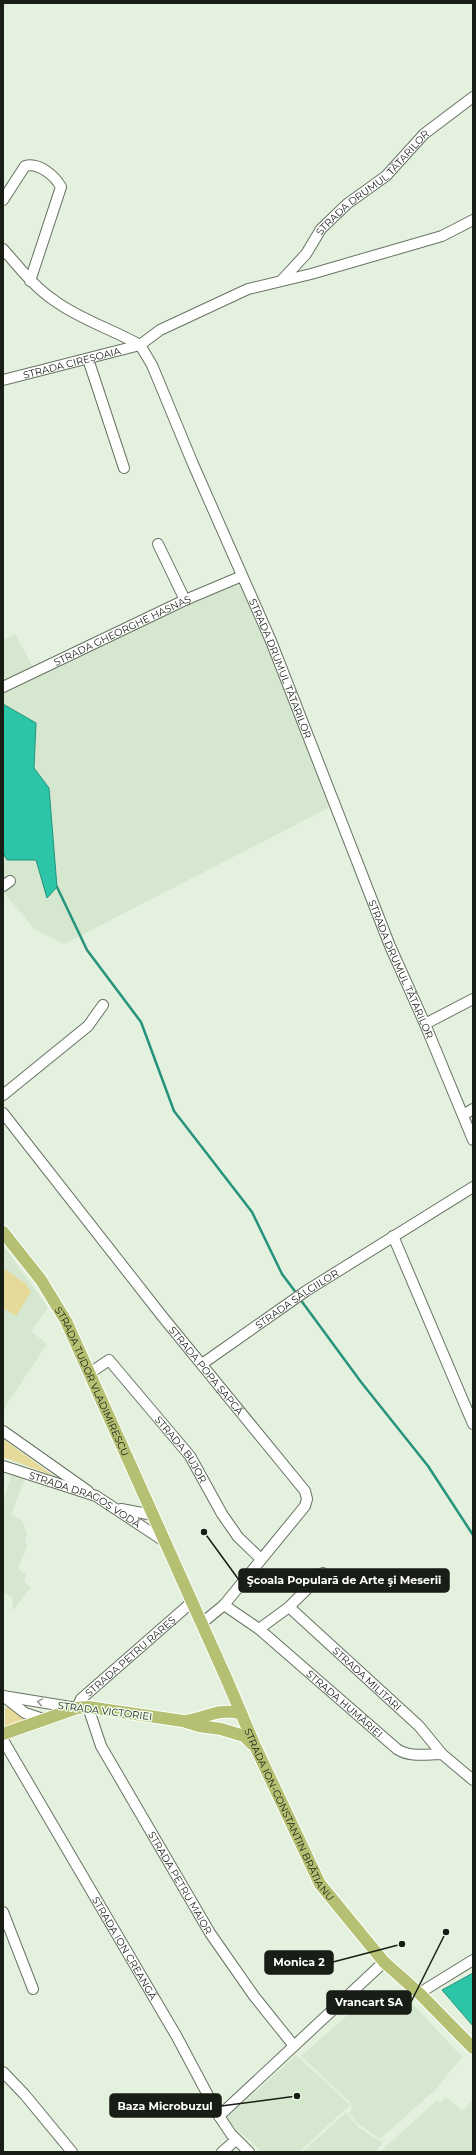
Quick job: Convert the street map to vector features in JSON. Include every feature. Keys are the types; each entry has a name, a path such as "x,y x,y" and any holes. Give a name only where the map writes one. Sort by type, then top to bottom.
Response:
{"main road":[{"name":"STRADA TUDOR VLADIMIRESCU","path":"3,1232 41,1280 62,1314 90,1373 164,1540"},
{"name":"STRADA ION-CONSTANTIN BRĂTIANU","path":"164,1540 303,1852 320,1884 384,1962 420,1994 473,2048"},
{"name":"STRADA VICTORIEI","path":"183,1721 198,1720 214,1712 226,1698 227,1680"},
{"path":"3,1734 43,1719 82,1708"},
{"name":"STRADA VICTORIEI","path":"82,1708 183,1721 244,1736 255,1746"},
{"name":"STRADA VICTORIEI","path":"214,1712 240,1713"},
{"path":"214,1728 230,1721 240,1713"}],"street":[{"name":"STRADA DRUMUL TĂTARILOR","path":"282,280 306,254 321,229 334,216 347,204 386,176 434,125 473,97"},
{"path":"3,200 25,166 31,164 40,167 57,180 61,187 30,281"},
{"path":"3,249 30,281 54,301 74,313 140,345 160,330 248,290 282,280 311,274 442,236 473,220"},
{"name":"STRADA DRUMUL TĂTARILOR","path":"140,345 152,365 271,641 390,946 425,1024 473,1140"},
{"name":"STRADA CIREȘOAIA","path":"3,380 140,345"},
{"path":"88,359 124,468"},
{"path":"158,544 185,600"},
{"name":"STRADA GHEORGHE HASNAȘ","path":"3,687 185,600 242,576"},
{"path":"425,1024 473,1000"},
{"path":"3,1095 88,1026 103,1005"},
{"path":"463,1115 473,1110"},
{"name":"STRADA POPA ȘAPCĂ","path":"3,1113 305,1491 307,1499 305,1506 224,1605 202,1623"},
{"name":"STRADA SĂLCIILOR","path":"202,1364 306,1291 473,1187"},
{"path":"393,1236 473,1424"},
{"name":"STRADA BUJOR","path":"90,1373 109,1360 190,1456 222,1514 238,1537 261,1559"},
{"path":"3,1431 96,1496"},
{"name":"STRADA DRAGOȘ VODĂ","path":"3,1466 96,1496 164,1540"},
{"path":"116,1509 153,1515"},
{"path":"259,1629 288,1607 323,1573"},
{"name":"STRADA PETRU RAREȘ","path":"82,1708 81,1699 192,1602"},
{"name":"STRADA HUMĂRIEI","path":"224,1605 259,1629 397,1749 403,1753 410,1754 442,1754"},
{"name":"STRADA MILITARI","path":"288,1607 419,1726 442,1754"},
{"path":"3,1696 25,1713 43,1719"},
{"name":"STRADA VICTORIEI","path":"3,1696 82,1708"},
{"name":"STRADA PETRU MAIOR","path":"82,1708 101,1746 210,1933 254,1996 294,2046"},
{"name":"STRADA ION CREANGĂ","path":"3,1740 177,2037 219,2116 236,2140 249,2152"},
{"path":"442,1754 473,1780"},
{"path":"3,1912 33,1989"},
{"path":"420,1994 473,1960"},
{"path":"219,2116 384,1962"},
{"path":"3,2072 72,2152"},
{"path":"222,2152 236,2140"}],"shaded area":[{"path":"242,576 340,802 64,944 34,929 3,891 3,640 15,634 37,674"},
{"path":"3,1245 48,1308 31,1331 47,1344 3,1410"},
{"path":"3,1268 26,1284 31,1292 16,1316 3,1308"},
{"path":"3,1439 54,1476 3,1457"},
{"path":"12,1473 25,1478 11,1515 22,1521 27,1534 25,1540 27,1546 18,1568 26,1575 24,1582 31,1587 12,1611 13,1598 3,1593 3,1500"},
{"path":"8,1707 29,1716 28,1720 7,1727 5,1726 5,1708"},
{"path":"366,1999 382,2014 389,2013 409,2000 462,2057 436,2089 380,2139 357,2123 349,2113 352,2108 350,2102 301,2056"},
{"path":"296,2055 350,2105 299,2152 262,2152 226,2119"},
{"path":"446,2097 462,2111 473,2100 473,2152 380,2152 436,2101 441,2103"},
{"path":"346,2113 359,2128 383,2143 375,2152 302,2152"}],"water":[{"path":"3,704 36,723 34,768 49,788 57,887 47,898 36,860 7,860 3,853"},
{"path":"473,1973 473,2026 442,1990"}],"waterway":[{"path":"57,887 87,950 141,1022 174,1111 252,1212 282,1274 297,1294"},
{"path":"300,1299 361,1382 428,1466 473,1535"}],"place":[{"name":"Şcoala Populară de Arte şi Meserii","path":"204,1532"},
{"name":"Vrancart SA","path":"446,1932"},
{"name":"Monica 2","path":"402,1944"},
{"name":"Baza Microbuzul","path":"297,2096"}]}
